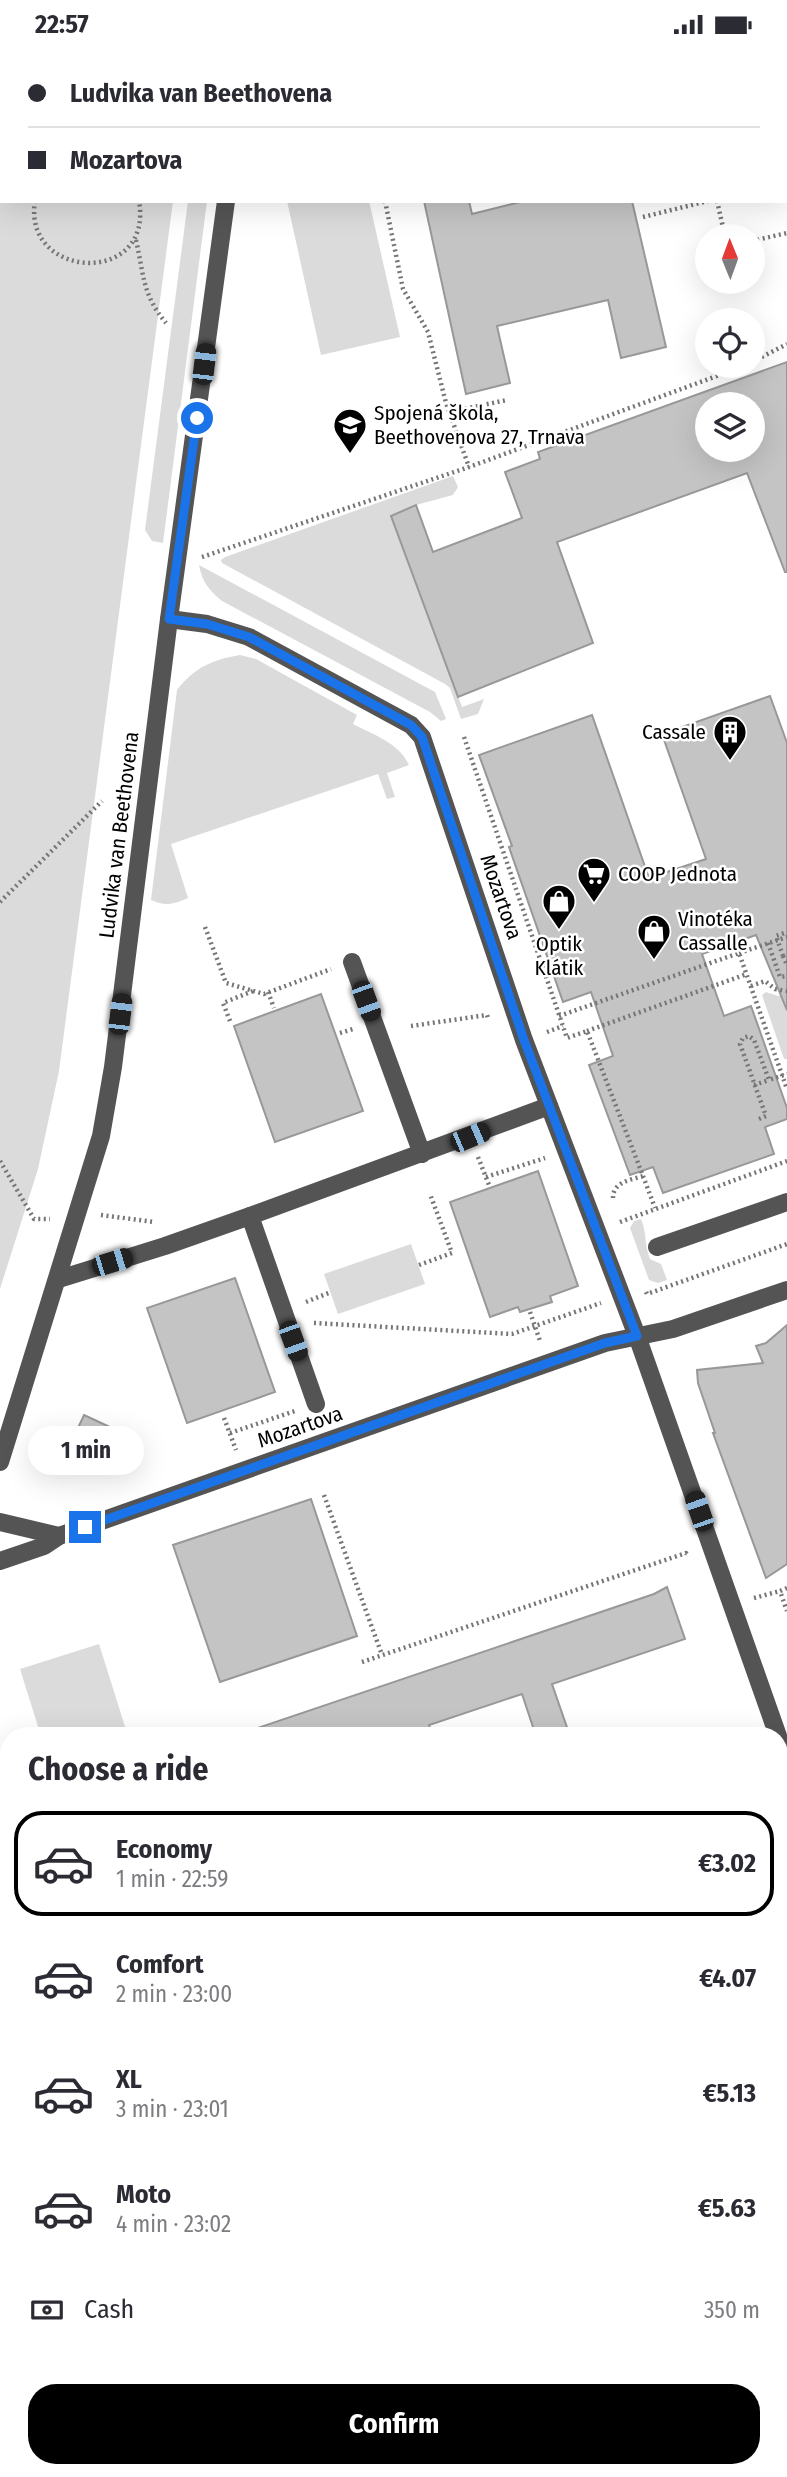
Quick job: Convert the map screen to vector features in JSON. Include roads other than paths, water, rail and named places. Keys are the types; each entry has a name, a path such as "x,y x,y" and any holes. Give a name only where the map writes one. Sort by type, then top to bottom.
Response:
{"street":[{"name":"Ludvika van Beethovena","path":"0,1462 101,1136 113,1067 169,619 226,203"},
{"name":"Mozartova","path":"169,619 207,624 249,637 411,725 422,737 524,1040 637,1336 774,1727"},
{"path":"352,961 422,1154"},
{"path":"58,1279 165,1246 549,1106"},
{"path":"657,1247 787,1202"},
{"path":"250,1216 316,1403"},
{"path":"637,1336 673,1329 787,1290"},
{"name":"Mozartova","path":"0,1561 44,1546 59,1536 605,1343 637,1336"},
{"path":"0,1522 59,1536"}],"place":[{"name":"Spojená škola, Beethovenova 27, Trnava","path":"350,455"},
{"name":"Cassale","path":"730,762"},
{"name":"COOP Jednota","path":"594,904"},
{"name":"Optik Klátik","path":"559,931"},
{"name":"Vinotéka Cassalle","path":"654,961"}]}
